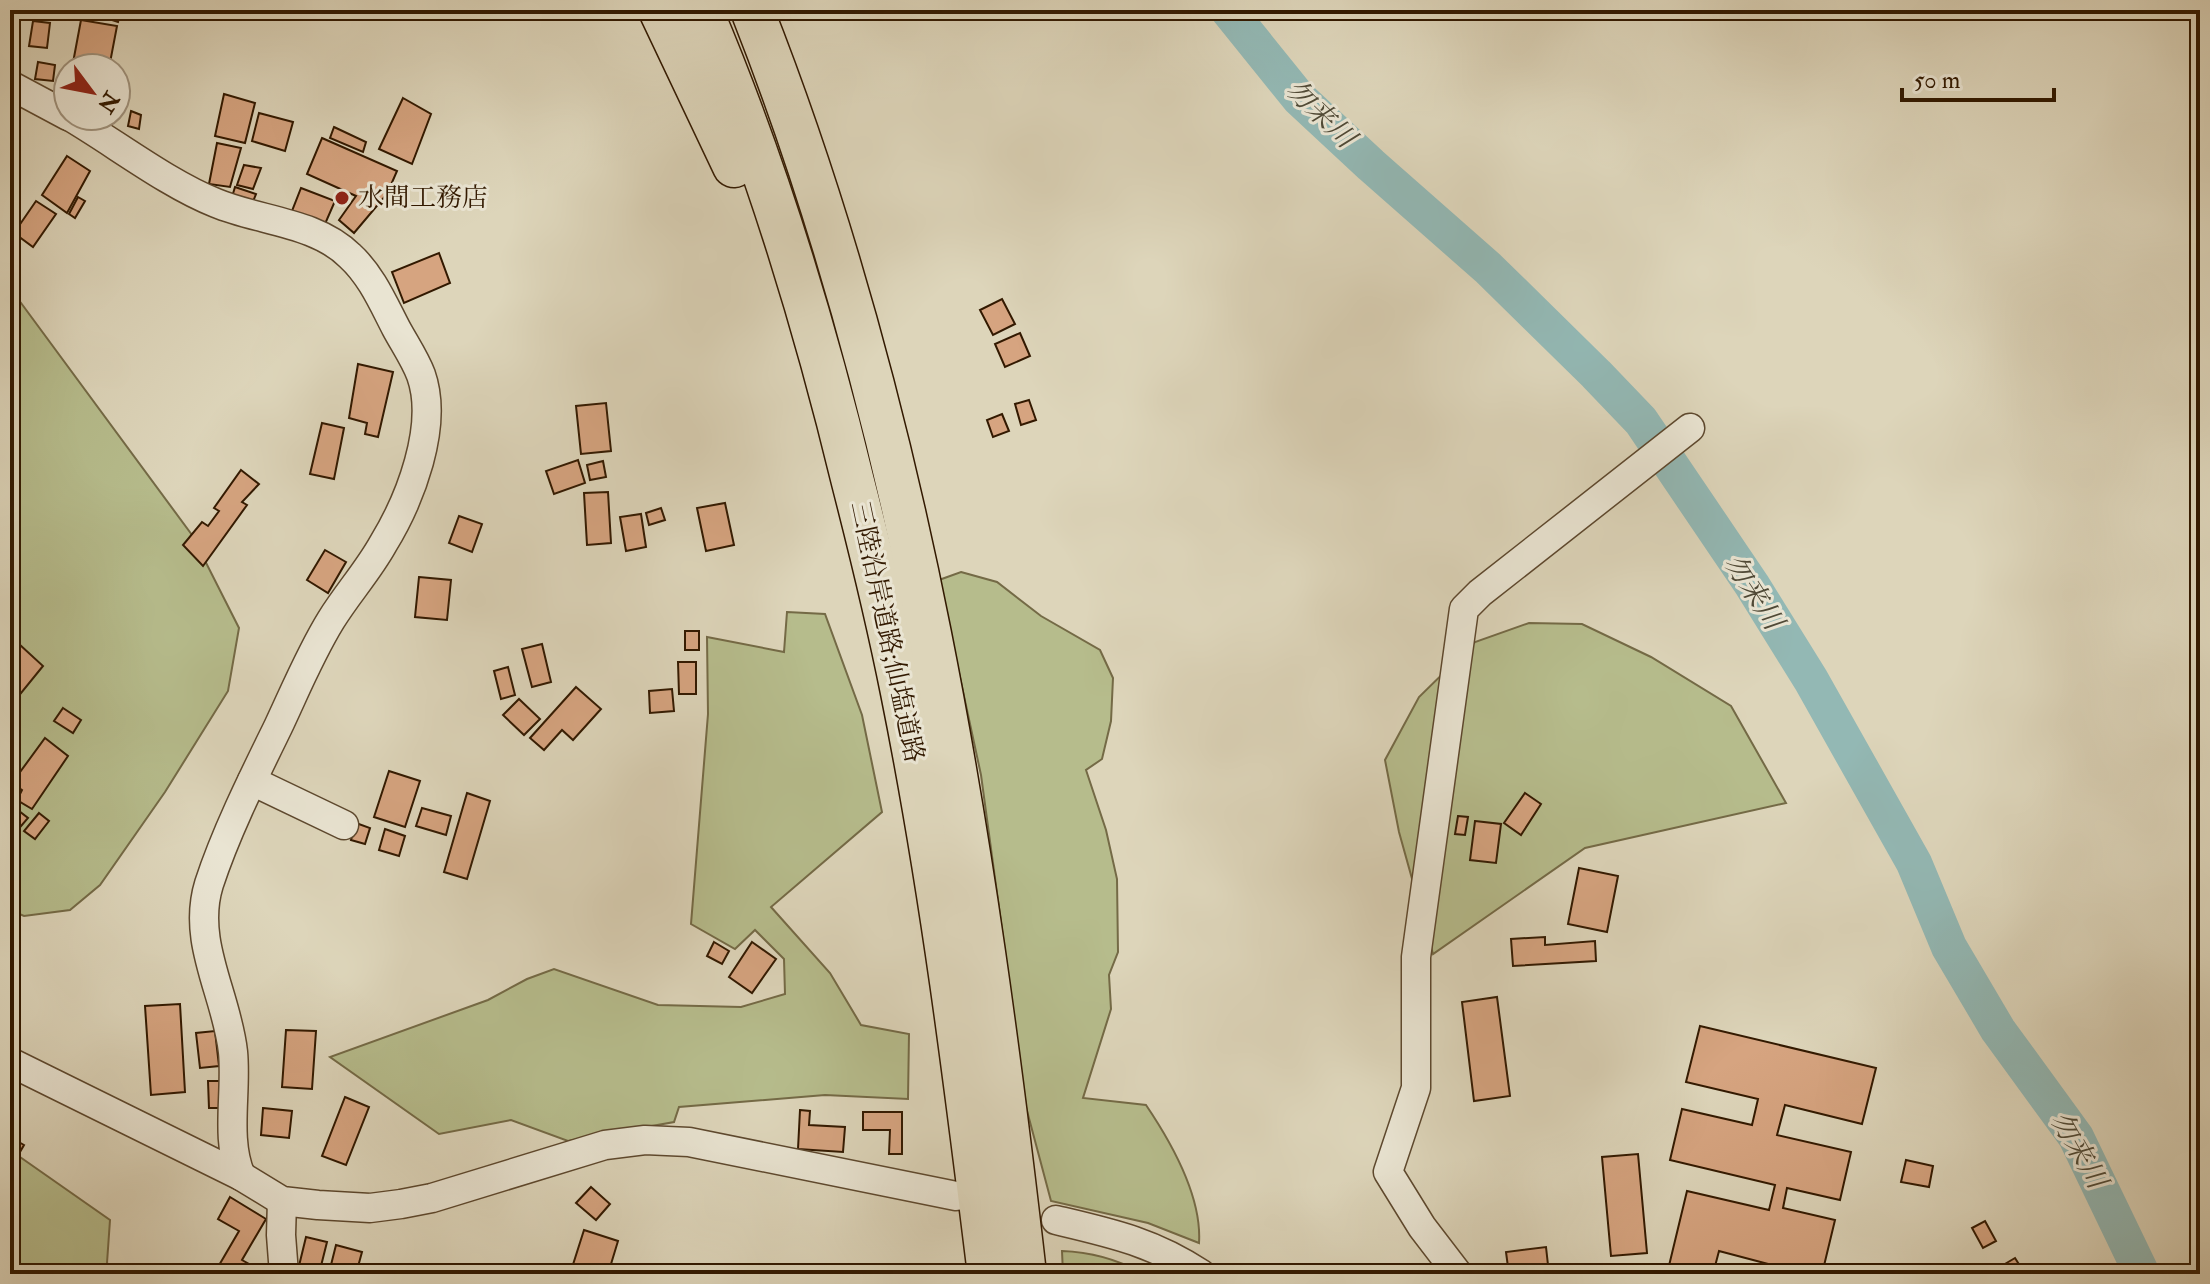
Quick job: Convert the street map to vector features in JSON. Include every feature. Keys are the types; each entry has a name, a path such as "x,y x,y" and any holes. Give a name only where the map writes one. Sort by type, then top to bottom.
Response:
{"highway":[{"path":"660,10 724,144 845,446"},
{"name":"三陸沿岸道路;仙塩道路","path":"701,10 775,201 810,314 880,591 922,795 947,951 989,1274"},
{"name":"三陸沿岸道路;仙塩道路","path":"752,10 826,222 885,437 919,577 963,805 1004,1095 1025,1274"}],"street":[{"path":"10,85 52,107"},
{"path":"95,132 216,203 306,230 348,253 363,269 420,374 426,414 424,439 408,492 384,544 330,621 252,781 208,887 205,926 208,956 233,1051 234,1157 241,1176"},
{"path":"1458,1274 1422,1227 1388,1172 1416,1088 1416,957 1464,609 1480,593 1690,428"},
{"path":"252,781 344,825"},
{"path":"10,1062 241,1176 282,1201 370,1208 401,1204 605,1145 645,1140 689,1142 956,1196"},
{"path":"282,1201 284,1274"},
{"path":"1056,1220 1157,1248 1201,1274"}],"green space":[{"path":"10,288 192,535 239,628 228,691 165,792 100,885 70,910 24,916 10,910 10,656 15,593 10,587"},
{"path":"961,572 997,582 1041,616 1100,650 1113,678 1111,721 1102,759 1086,770 1106,830 1117,879 1118,952 1109,975 1111,1009 1083,1098 1146,1105 1175,1153 1190,1189 1199,1225 1199,1243 1148,1223 1051,1201 1026,1107 981,775 939,580"},
{"path":"787,612 825,614 862,715 882,812 771,907 830,973 861,1025 909,1034 908,1099 825,1095 679,1107 674,1122 568,1141 511,1120 439,1134 330,1057 488,1000 527,979 554,969 658,1005 741,1007 785,994 784,959 755,930 735,949 691,924 708,714 707,637 784,652"},
{"path":"1529,623 1582,624 1651,657 1731,706 1786,803 1585,848 1433,954 1399,832 1385,760 1419,697 1475,642"},
{"path":"10,1150 110,1220 107,1263 121,1274 10,1274"},
{"path":"1062,1251 1104,1258 1144,1274 1063,1274"}],"building":[{"path":"95,10 121,10 118,22 94,14"},
{"path":"81,20 117,26 112,52 75,52"},
{"path":"33,21 50,23 47,48 29,46"},
{"path":"38,62 52,64 52,81 35,79"},
{"path":"224,94 255,103 245,143 215,136"},
{"path":"403,98 431,114 412,164 379,149"},
{"path":"132,111 141,115 139,129 132,127"},
{"path":"259,113 293,122 285,151 252,141"},
{"path":"334,127 366,142 363,152 330,138"},
{"path":"322,138 397,171 387,194 354,233 339,220 356,196 307,174"},
{"path":"217,143 241,148 230,187 209,184"},
{"path":"67,156 90,171 67,213 42,195"},
{"path":"244,165 261,168 253,189 237,185"},
{"path":"235,187 256,194 252,204 232,197"},
{"path":"301,188 335,201 325,224 292,211"},
{"path":"78,197 85,201 75,218 69,214"},
{"path":"36,201 56,214 33,247 14,233"},
{"path":"439,253 450,283 404,303 392,272"},
{"path":"1002,299 1015,324 993,335 980,310"},
{"path":"1020,333 1030,356 1005,367 995,344"},
{"path":"358,364 393,372 378,437 365,434 367,423 349,418"},
{"path":"1029,400 1036,420 1021,425 1015,404"},
{"path":"606,403 611,451 581,454 576,406"},
{"path":"1002,414 1009,431 993,437 987,420"},
{"path":"322,423 344,428 334,479 310,474"},
{"path":"578,460 585,483 554,494 546,471"},
{"path":"603,461 606,477 590,480 587,465"},
{"path":"241,470 259,484 242,502 247,505 203,566 183,545 202,522 208,526 219,511 214,508"},
{"path":"608,492 611,543 587,545 584,493"},
{"path":"725,503 734,545 706,551 697,508"},
{"path":"661,508 665,520 649,525 646,513"},
{"path":"641,514 646,547 626,551 620,517"},
{"path":"459,516 482,524 472,552 449,543"},
{"path":"325,550 346,562 328,593 307,580"},
{"path":"419,577 451,580 447,620 415,617"},
{"path":"685,631 699,631 699,650 685,650"},
{"path":"19,644 43,666 13,703 10,701 10,654"},
{"path":"542,644 551,682 532,687 522,649"},
{"path":"678,662 696,662 696,694 679,694"},
{"path":"508,667 515,695 501,699 494,671"},
{"path":"576,687 601,709 573,740 562,730 544,750 530,738"},
{"path":"672,689 674,711 650,713 649,691"},
{"path":"519,699 540,719 524,735 503,715"},
{"path":"63,708 81,720 73,733 54,721"},
{"path":"45,738 68,756 32,809 17,800 22,790 12,783"},
{"path":"389,771 420,781 405,827 374,817"},
{"path":"467,793 490,801 467,879 444,872"},
{"path":"1525,793 1541,804 1521,835 1504,823"},
{"path":"10,804 28,818 10,839"},
{"path":"422,808 451,816 446,835 416,826"},
{"path":"39,813 49,821 35,839 24,831"},
{"path":"1458,816 1468,817 1465,835 1455,834"},
{"path":"1475,821 1501,824 1496,863 1470,860"},
{"path":"356,823 370,828 365,844 351,840"},
{"path":"385,829 405,836 399,856 379,850"},
{"path":"1579,868 1618,876 1607,932 1568,924"},
{"path":"1545,937 1545,945 1595,941 1596,961 1513,966 1511,939"},
{"path":"714,942 729,951 722,964 707,956"},
{"path":"752,942 776,959 752,993 729,977"},
{"path":"1497,997 1510,1096 1474,1101 1462,1002"},
{"path":"180,1004 185,1092 151,1095 145,1006"},
{"path":"1700,1026 1876,1068 1862,1124 1785,1105 1777,1135 1851,1152 1840,1200 1787,1188 1783,1208 1835,1220 1822,1274 1770,1274 1772,1265 1719,1251 1713,1274 1667,1274 1687,1191 1769,1210 1775,1185 1670,1160 1682,1109 1752,1125 1758,1099 1686,1082"},
{"path":"286,1030 316,1031 312,1089 282,1087"},
{"path":"215,1031 219,1066 200,1068 196,1033"},
{"path":"208,1081 221,1081 222,1108 209,1108"},
{"path":"345,1097 369,1107 346,1165 322,1156"},
{"path":"263,1108 292,1111 289,1138 261,1135"},
{"path":"800,1110 810,1111 809,1125 845,1127 843,1152 798,1149"},
{"path":"863,1112 902,1112 902,1154 889,1154 890,1130 863,1130"},
{"path":"10,1137 24,1145 10,1169"},
{"path":"1638,1154 1647,1253 1611,1256 1602,1157"},
{"path":"1906,1160 1933,1166 1929,1187 1901,1182"},
{"path":"591,1187 610,1204 596,1220 576,1203"},
{"path":"230,1197 266,1219 242,1260 262,1274 227,1274 218,1267 239,1231 218,1219"},
{"path":"1985,1221 1996,1241 1983,1248 1972,1228"},
{"path":"584,1230 618,1241 608,1274 570,1274"},
{"path":"306,1237 327,1242 319,1274 297,1274"},
{"path":"336,1245 362,1252 356,1274 329,1273"},
{"path":"1546,1247 1549,1274 1495,1274 1494,1268 1508,1267 1506,1252"},
{"path":"2015,1258 2025,1274 1995,1274 1993,1271"}],"waterway":[{"name":"勿来川","path":"1228,10 1299,98 1488,268 1641,421 1752,585 1811,680 1914,863 1949,947 1998,1030 2076,1137 2142,1274"}],"place":[{"name":"水間工務店","path":"342,198"}]}
